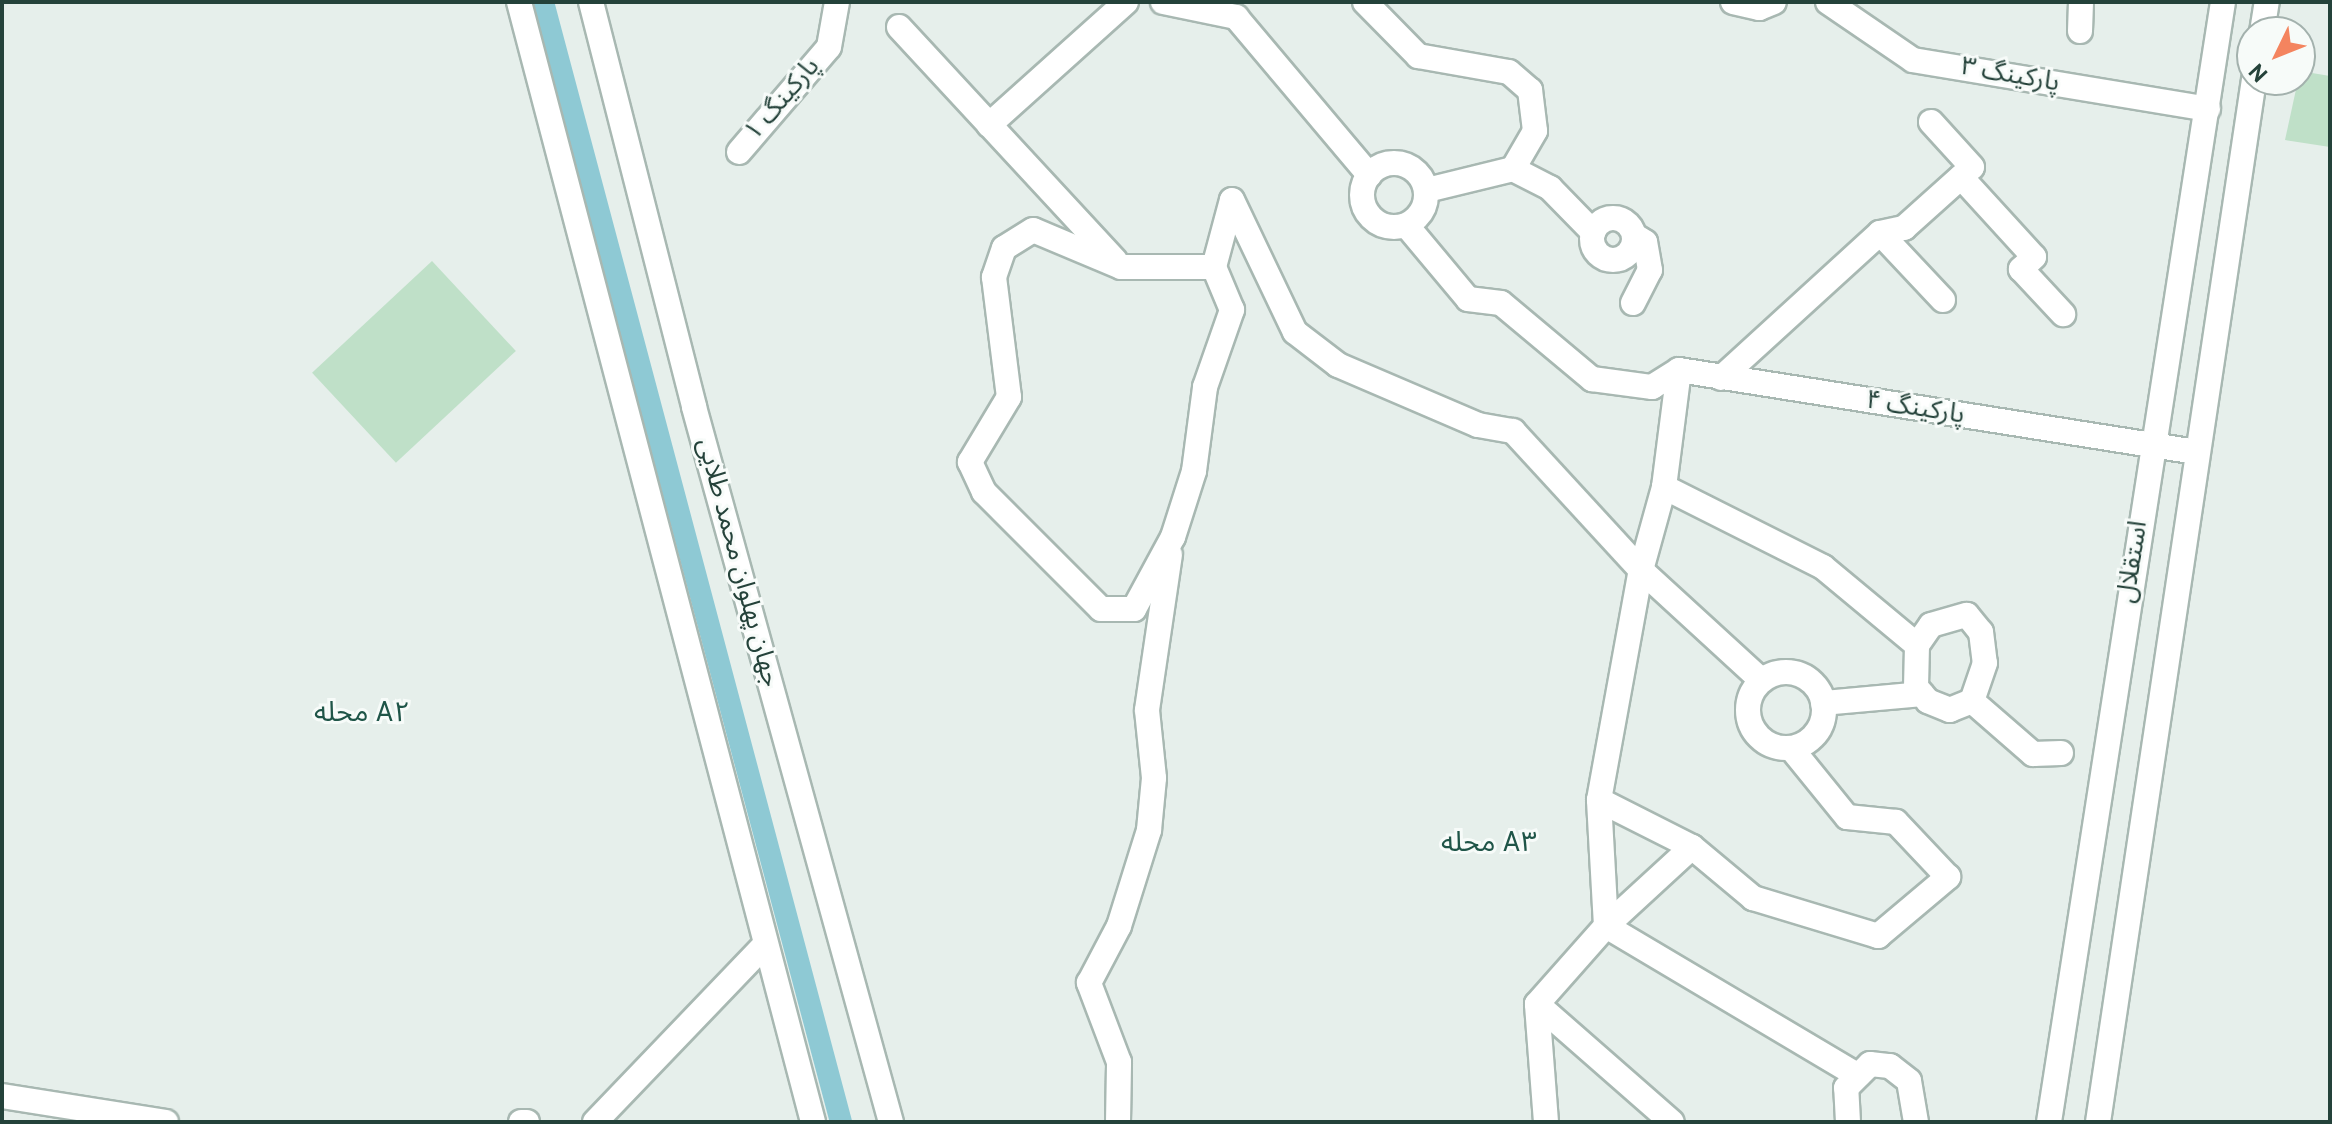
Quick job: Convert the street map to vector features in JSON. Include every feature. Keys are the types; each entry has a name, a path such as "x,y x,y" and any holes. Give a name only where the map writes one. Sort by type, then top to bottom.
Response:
{"street":[{"path":"519,2 764,946 813,1122"},
{"name":"جهان پهلوان محمد طلایی","path":"591,2 694,407 891,1122"},
{"name":"پارکینگ ۱","path":"739,152 829,47 837,2"},
{"path":"989,125 1126,2"},
{"path":"1163,2 1245,10 1369,175"},
{"path":"1365,2 1418,56 1509,72 1530,90 1535,131 1513,169"},
{"path":"1733,2 1759,8 1774,2"},
{"name":"پارکینگ ۳","path":"1828,2 1913,60 2208,109"},
{"path":"2080,31 2081,2"},
{"name":"استقلال","path":"2049,1122 2151,445 2223,2"},
{"path":"899,27 1121,267"},
{"name":"استقلال","path":"2098,1122 2252,96"},
{"path":"1721,378 1880,233 1904,228 1972,167 1931,122"},
{"path":"1386,164 1406,165 1427,190 1423,211 1407,226 1385,226 1368,214 1362,195 1369,175 1386,164"},
{"path":"1427,190 1513,169 1550,188 1593,232 1601,221 1615,218 1628,223 1635,236 1645,242 1650,270 1633,303"},
{"path":"1961,177 2034,257 2021,269 2063,314"},
{"path":"1118,1122 1119,1062 1089,983 1119,926 1149,830 1154,778 1147,710 1173,537 1194,471 1205,387 1232,310 1214,267 1232,200 1295,332 1338,365 1478,425 1513,431 1641,570 1761,680"},
{"path":"1407,226 1468,299 1501,303 1592,379 1652,387 1679,370"},
{"path":"1173,537 1134,609 1101,609 984,492 970,462 1009,397 994,277 1004,248 1033,230 1121,267 1214,267"},
{"path":"1880,233 1943,300"},
{"path":"1606,926 1599,800 1641,570 1664,487 1679,370"},
{"name":"پارکینگ ۴","path":"1679,370 2196,452"},
{"path":"1664,487 1823,567 1917,645"},
{"path":"1823,703 1922,694 1950,710 1972,701 1985,663 1981,632 1967,615 1944,618 1931,625 1917,645 1915,677 1922,694"},
{"path":"1599,800 1692,847 1753,898 1878,936 1948,877 1896,822 1847,817 1791,748 1769,744 1753,728 1748,702 1761,680 1786,671 1799,674 1819,690 1823,703 1819,729 1791,748"},
{"path":"1972,701 2033,754 2061,753"},
{"path":"1546,1122 1537,1004 1606,926 1692,847"},
{"path":"1606,926 1855,1074"},
{"path":"595,1122 764,946"},
{"path":"1537,1004 1672,1122"},
{"path":"1848,1122 1846,1088 1855,1074 1870,1064 1890,1066 1909,1081 1916,1122"},
{"path":"2,1096 166,1122"}],"green space":[{"path":"2316,74 2330,76 2330,147 2285,140 2295,96 2316,96"},
{"path":"432,261 516,351 396,463 312,373"}],"waterway":[{"path":"543,2 841,1122"}],"district":[{"name":"محله A۲","path":"362,714"},
{"name":"محله A۳","path":"1489,844"}]}
